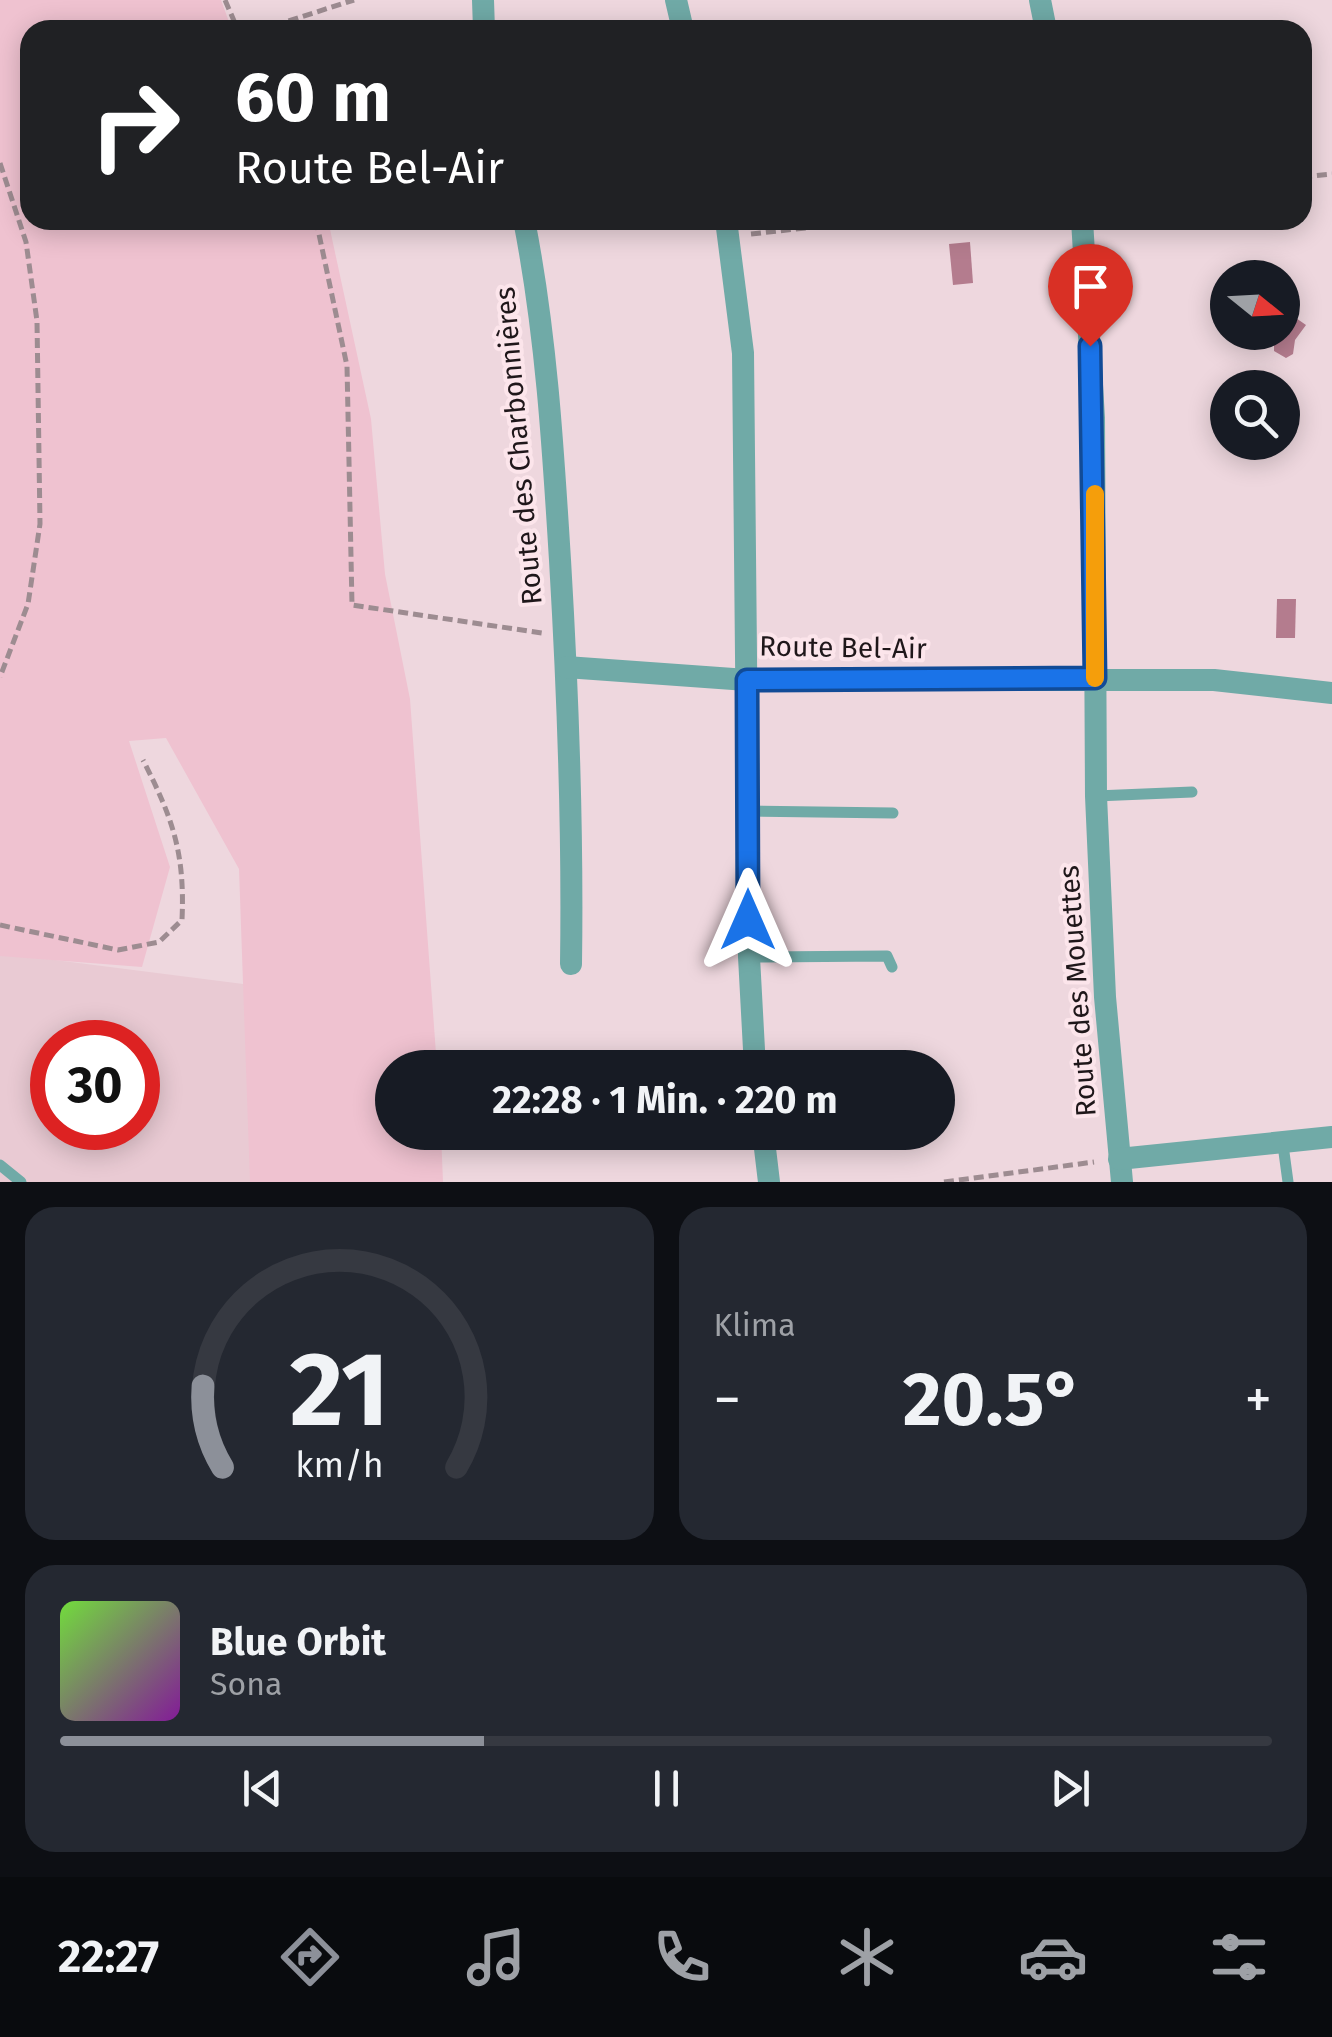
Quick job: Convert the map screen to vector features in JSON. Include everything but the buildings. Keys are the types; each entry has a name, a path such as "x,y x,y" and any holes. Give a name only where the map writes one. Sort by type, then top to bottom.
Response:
{"street":[{"name":"Route des Charbonnières","path":"526,230 548,376 566,667 571,964"},
{"name":"Route Bel-Air","path":"732,230 744,371 747,680 1214,680 1332,693"},
{"name":"Route des Mouettes","path":"1083,230 1094,418 1096,796 1120,1170"},
{"path":"566,667 747,680 748,957 754,1050"},
{"path":"1120,1170 1332,1137"},
{"path":"765,1150 769,1182"}],"lane":[{"path":"1096,796 1192,792"},
{"path":"748,810 893,813"},
{"path":"748,957 886,956 892,967"},
{"path":"1283,1145 1288,1182"},
{"path":"0,1165 20,1182"}],"path":[{"path":"291,20 354,0"},
{"path":"0,163 20,224"},
{"path":"0,678 28,604 40,524 38,321 22,230"},
{"path":"318,230 347,366 352,605 564,636"},
{"path":"0,926 118,950 159,942 182,920 184,880 172,817 143,760"},
{"path":"944,1182 1120,1170"}],"shaded area":[{"path":"0,0 221,0 228,20 20,20 20,230 330,230 371,419 385,574 410,699 436,1050 375,1050 375,1150 442,1150 443,1182 250,1182 239,869 166,738 129,741 170,867 142,967 0,956"},
{"path":"970,242 973,283 953,285 949,244"},
{"path":"1274,350 1294,350 1286,358"},
{"path":"1277,599 1296,599 1295,638 1276,638"},
{"path":"0,953 251,985 270,1182 0,1182"}],"slow traffic":[{"path":"1095,494 1095,678"}],"route":[{"path":"748,920 747,680 1095,678 1090,346"}]}
